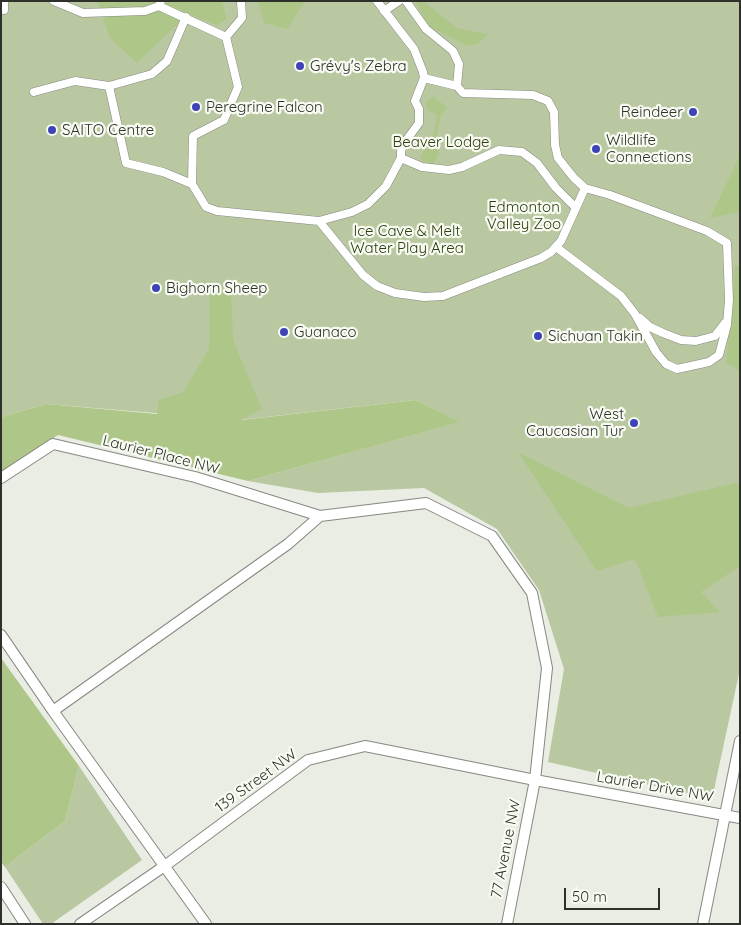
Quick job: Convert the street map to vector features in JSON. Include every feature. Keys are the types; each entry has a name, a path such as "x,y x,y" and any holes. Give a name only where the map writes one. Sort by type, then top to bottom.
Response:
{"street":[{"path":"4,1 4,10"},
{"path":"54,1 83,13 145,11 160,3 226,37"},
{"path":"226,37 242,18 241,1"},
{"path":"226,37 238,88 224,120 193,136 192,184 206,207 217,211 319,221 352,212 368,204 386,186 402,158 401,151 405,142 419,123 419,110 415,101 424,78 417,54 377,1"},
{"path":"384,11 399,1"},
{"path":"406,1 426,29 453,50 459,64 457,86"},
{"path":"34,92 75,81 109,86 152,74 162,67 171,55 186,17"},
{"path":"424,78 457,86 463,93 469,95 534,94 544,98 554,112 555,145 558,158 585,188 610,195 707,231 726,243 728,317 721,351 716,358 677,369 660,358 635,314 621,296 556,248"},
{"path":"109,86 126,163 163,172 192,184"},
{"path":"402,158 434,170 455,170 492,152 514,150 530,156 537,162 556,188 576,208"},
{"path":"319,221 363,275 386,290 414,296 434,297 452,294 541,258 556,248 567,230 585,188"},
{"path":"635,314 657,331 681,340 696,341 715,336 722,330 728,317"},
{"name":"Laurier Place NW","path":"1,478 53,444 195,477 320,516 426,503 492,536 532,593 547,668 535,780"},
{"path":"52,711 288,544 320,516"},
{"path":"1,635 52,711 166,866 206,924"},
{"name":"Laurier Drive NW","path":"535,780 724,814 740,740"},
{"name":"139 Street NW","path":"80,924 166,866 308,760 365,746 535,780"},
{"name":"77 Avenue NW","path":"507,924 535,780"},
{"path":"703,924 724,814 740,818"},
{"path":"1,888 25,924"}],"green space":[{"name":"Edmonton Valley Zoo","path":"1,1 740,1 740,669 712,799 548,762 564,669 539,590 497,529 424,488 318,493 248,481 459,422 416,400 239,420 46,404 1,417"},
{"path":"79,766 142,860 51,924 43,924 5,867 65,821"}],"shaded area":[{"path":"97,1 222,1 227,19 217,25 188,14 137,63 110,38"},
{"path":"258,1 305,1 287,29 264,23"},
{"path":"416,1 423,1 457,28 488,34 478,44 467,46 428,26"},
{"path":"433,97 447,107 443,114 436,114 428,110 425,102"},
{"path":"434,141 438,145 439,153 434,164 424,162 420,157 429,142"},
{"path":"740,155 740,212 710,218"},
{"path":"735,266 740,266 740,371 726,362"},
{"path":"210,287 231,291 233,340 262,409 241,420 416,400 460,422 248,481 58,435 1,472 1,417 46,404 157,414 159,400 183,392 209,349"},
{"path":"518,452 629,508 735,483 740,484 740,566 701,592 720,612 658,617 635,559 597,571"},
{"path":"1,658 79,766 65,821 5,867 1,862"}],"waterway":[{"path":"434,141 439,114"}],"place":[{"name":"Grévy's Zebra","path":"300,66"},
{"name":"Peregrine Falcon","path":"196,107"},
{"name":"Reindeer","path":"693,112"},
{"name":"SAITO Centre","path":"52,130"},
{"name":"Wildlife Connections","path":"596,149"},
{"name":"Bighorn Sheep","path":"156,288"},
{"name":"Guanaco","path":"284,332"},
{"name":"Sichuan Takin","path":"538,336"},
{"name":"West Caucasian Tur","path":"634,423"}],"park label":[{"name":"Beaver Lodge","path":"441,142"},
{"name":"Ice Cave & Melt Water Play Area","path":"407,240"}]}
